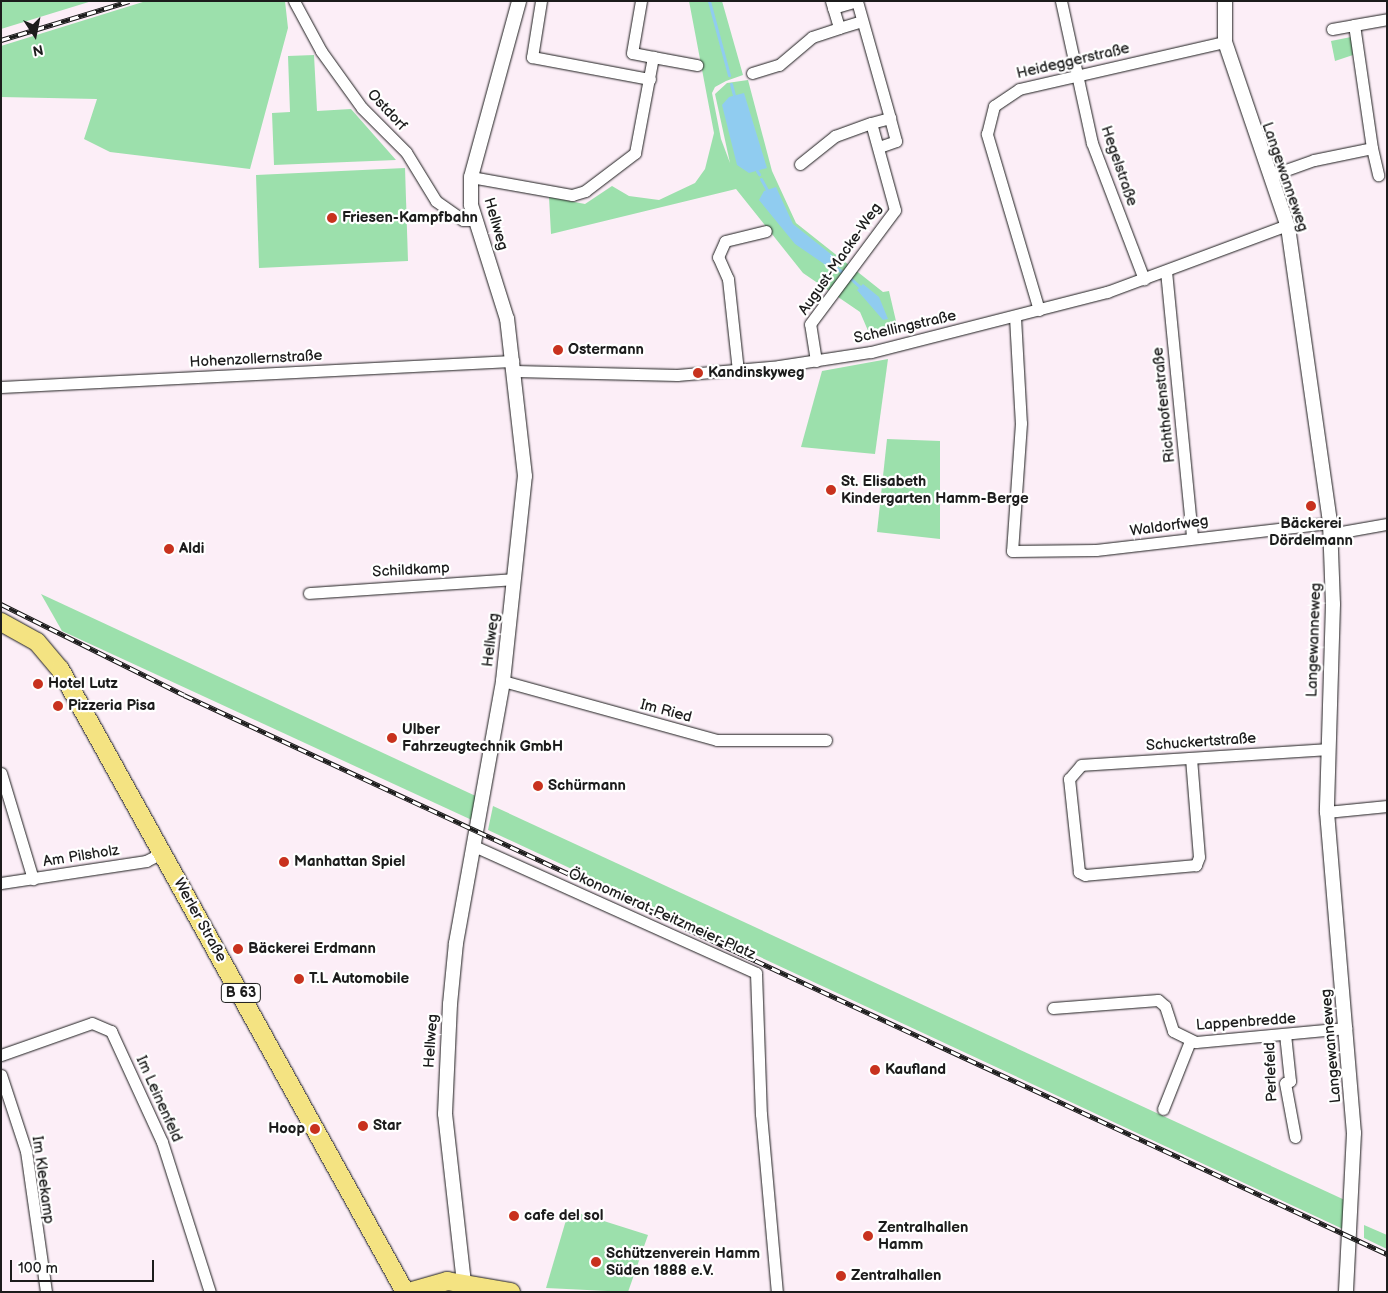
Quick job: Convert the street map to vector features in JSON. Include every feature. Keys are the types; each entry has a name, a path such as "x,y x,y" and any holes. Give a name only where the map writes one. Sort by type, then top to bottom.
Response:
{"main road":[{"name":"Werler Straße","path":"1,622 37,642 54,659 405,1292"},
{"path":"409,1292 430,1284 511,1292"}],"street":[{"name":"Ostdorf","path":"294,1 321,51 362,108 406,152 436,201 464,220 475,220"},
{"name":"Hellweg","path":"465,1287 445,1114 445,1070 456,943 503,681 525,476 514,366 501,293 475,220 471,177 519,1"},
{"path":"541,1 532,57 650,78"},
{"path":"628,74 641,1"},
{"path":"839,28 832,5 857,1 896,141 878,147"},
{"name":"Hegelstraße","path":"1061,1 1092,142 1144,279"},
{"name":"Langewanneweg","path":"1225,1 1225,42 1287,225 1330,528 1333,635 1326,749 1327,812 1346,1028 1354,1148 1346,1292"},
{"path":"1332,29 1387,19"},
{"path":"752,73 779,65 812,37 862,22"},
{"path":"1354,25 1372,148 1378,175"},
{"name":"Heideggerstraße","path":"1039,310 997,176 987,122 994,106 1011,91 1078,74 1225,42"},
{"path":"632,53 697,65"},
{"path":"471,177 572,195 585,191 634,153 654,58"},
{"path":"800,164 835,136 890,118"},
{"name":"August-Macke-Weg","path":"816,361 810,324 895,210 871,123"},
{"path":"1270,176 1314,160 1372,148"},
{"name":"Schellingstraße","path":"514,366 677,375 816,361 894,347 1039,310 1144,279 1287,225"},
{"path":"738,370 728,279 718,257 726,241 766,232"},
{"name":"Richthofenstraße","path":"1166,270 1192,537"},
{"name":"Waldorfweg","path":"1015,316 1021,423 1012,551 1096,550 1192,537 1387,524"},
{"name":"Hohenzollernstraße","path":"1,387 514,366"},
{"name":"Schildkamp","path":"309,594 514,579"},
{"name":"Im Ried","path":"503,681 717,740 826,740"},
{"name":"Schuckertstraße","path":"1191,758 1199,860 1185,868 1086,875 1079,872 1069,779 1077,767 1191,758 1326,749"},
{"path":"1,773 33,879"},
{"path":"1327,812 1387,806"},
{"name":"Ökonomierat-Peitzmeier-Platz","path":"474,846 756,973 765,1152 777,1292"},
{"name":"Am Pilsholz","path":"1,883 146,861 162,853"},
{"name":"Lappenbredde","path":"1053,1008 1158,1000 1165,1006 1169,1026 1190,1041 1346,1028"},
{"name":"Im Leinenfeld","path":"1,1055 92,1023 111,1031 162,1142 210,1292"},
{"name":"Perlefeld","path":"1285,1034 1290,1080 1285,1083 1295,1137"},
{"path":"1163,1109 1190,1041"},
{"name":"Im Kleekamp","path":"1,1075 26,1151 46,1292"}],"green space":[{"path":"1,1 92,1 1,29"},
{"path":"146,1 285,1 288,28 250,169 110,152 84,139 97,99 1,97 1,46"},
{"path":"689,1 722,1 743,75 715,87 712,93 721,139 730,163 715,94 727,83 748,80 772,171 796,223 883,292 889,291 899,334 872,340 860,312 803,273 736,189 551,234 549,197 585,204 612,186 629,196 659,200 695,183 705,169 714,133"},
{"path":"1351,37 1353,55 1335,61 1331,41"},
{"path":"314,55 317,111 351,109 396,160 274,165 272,113 290,112 288,56"},
{"name":"Friesen-Kampfbahn","path":"405,168 408,261 259,268 256,175"},
{"path":"888,359 875,454 801,447 822,371"},
{"path":"887,439 940,441 940,539 877,532"},
{"path":"41,594 480,798 474,821 62,631"},
{"path":"493,806 1347,1201 1345,1230 488,830"},
{"name":"Schützenverein Hamm Süden 1888 e.V.","path":"569,1210 648,1235 628,1292 546,1288"},
{"path":"1364,1225 1387,1235 1387,1249 1364,1238"}],"water":[{"path":"744,93 767,168 749,173 737,165 722,105 729,97"},
{"path":"776,187 793,224 837,259 830,268 795,244 759,200 764,191"},
{"path":"863,284 879,297 888,319 883,320 857,290"}],"waterway":[{"path":"709,1 729,75"},
{"path":"731,84 734,95"},
{"path":"761,179 767,190"},
{"path":"833,265 842,272"},
{"path":"850,278 860,287"}],"railway":[{"path":"1,40 129,1"},
{"path":"1,604 184,695 1387,1254"}],"place":[{"name":"Friesen-Kampfbahn","path":"332,218"},
{"name":"Ostermann","path":"558,350"},
{"name":"Kandinskyweg","path":"698,373"},
{"name":"St. Elisabeth Kindergarten Hamm-Berge","path":"831,490"},
{"name":"Bäckerei Dördelmann","path":"1311,506"},
{"name":"Aldi","path":"169,549"},
{"name":"Hotel Lutz","path":"38,684"},
{"name":"Pizzeria Pisa","path":"58,706"},
{"name":"Ulber Fahrzeugtechnik GmbH","path":"392,738"},
{"name":"Schürmann","path":"538,786"},
{"name":"Manhattan Spiel","path":"284,862"},
{"name":"Bäckerei Erdmann","path":"238,949"},
{"name":"T.L Automobile","path":"299,979"},
{"name":"Kaufland","path":"875,1070"},
{"name":"Star","path":"363,1126"},
{"name":"Hoop","path":"315,1129"},
{"name":"cafe del sol","path":"514,1216"},
{"name":"Zentralhallen Hamm","path":"868,1236"},
{"name":"Schützenverein Hamm Süden 1888 e.V.","path":"596,1262"},
{"name":"Zentralhallen","path":"841,1276"}]}
